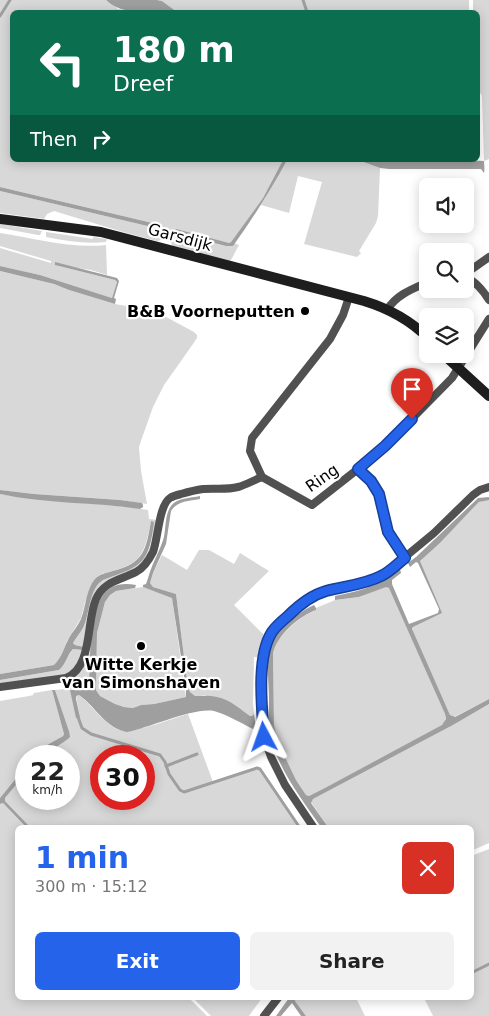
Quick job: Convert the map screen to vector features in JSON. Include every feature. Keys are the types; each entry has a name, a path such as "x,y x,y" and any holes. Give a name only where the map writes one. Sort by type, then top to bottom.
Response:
{"main road":[{"name":"Garsdijk","path":"0,219 101,232 349,296 378,305 408,322 419,331"},
{"path":"454,363 489,396"}],"street":[{"path":"474,269 489,258"},
{"path":"474,282 483,290 489,300"},
{"path":"387,310 391,302 399,296 419,286"},
{"path":"0,687 66,678 77,671 83,660 96,599 106,585 137,572 147,562 153,551 163,509 170,498 186,492 203,489 239,487 262,477 250,451 252,438 330,339 343,315 349,296"},
{"name":"Ring","path":"262,477 312,505 385,446 452,378 489,319"},
{"path":"358,469 371,481 379,494 388,532 405,558"},
{"path":"312,825 285,785 271,757 264,737 262,663 267,641 276,626 293,610 308,600 325,592 382,576 434,533 463,503 480,490 489,487"},
{"path":"264,1016 276,1000"}],"shaded area":[{"path":"0,0 106,0 118,9 125,10 10,10 10,162 282,162 263,198 231,242 175,231 175,233 226,246 231,246 234,243 239,245 229,261 173,246 170,241 171,231 167,230 163,238 157,241 54,211 47,214 44,219 0,213 0,191 161,228 161,225 0,187"},
{"path":"106,0 157,0 162,1 174,10 125,10 112,5"},
{"path":"157,0 469,0 469,10 174,10 162,1"},
{"path":"473,0 489,0 489,159 484,161 482,96 480,93 480,10 473,10"},
{"path":"484,161 484,173 481,169 380,168 364,162"},
{"path":"282,162 286,162 262,204 233,246 226,246 175,233 176,229 229,243 263,198"},
{"path":"286,162 364,162 380,168 378,216 376,223 359,251 361,253 357,257 304,244 322,182 298,176 289,213 261,205"},
{"path":"0,187 161,225 161,228 0,191"},
{"path":"0,224 42,231 38,235 0,228"},
{"path":"46,232 93,239 93,237 107,239 106,242 76,242 46,237"},
{"path":"0,233 80,246 106,245 107,275 91,270 55,265 115,280 117,282 112,298 40,275 0,266 0,248 51,263 51,261 0,246"},
{"path":"55,262 117,278 119,281 114,298 116,299 115,304 54,284 0,271 0,266 40,275 112,298 117,282 115,280 55,265"},
{"path":"0,271 54,284 115,304 155,311 197,335 197,338 164,385 153,407 139,447 147,504 0,490"},
{"path":"0,490 120,500 142,503 143,507 140,509 35,500 0,494"},
{"path":"0,494 148,510 149,519 158,520 152,545 147,557 139,567 103,585 84,647 73,643 84,626 95,588 103,580 120,574 141,561 150,547 152,538 151,521 146,544 138,558 124,567 102,574 85,602 81,618 67,641 60,659 54,665 0,674"},
{"path":"200,496 200,499 180,503 171,511 166,544 150,583 153,587 176,594 190,692 195,696 212,696 225,699 250,716 254,714 256,728 253,729 219,712 205,711 183,715 127,732 119,730 107,722 79,695 76,696 76,699 80,717 76,718 70,690 88,688 93,620 98,604 106,592 118,585 136,585 135,588 116,591 105,602 97,633 96,690 100,696 115,704 133,708 186,697 172,598 143,587 143,585 146,584 163,541 169,509 180,500"},
{"path":"489,497 489,500 479,502 420,561 442,613 412,629 450,715 455,717 489,699 489,704 313,799 311,803 327,825 320,825 286,775 273,745 269,723 268,671 272,643 290,621 314,605 316,610 296,622 283,634 273,654 274,725 278,742 296,780 306,795 309,796 325,788 442,725 446,719 445,714 389,588 386,587 359,597 335,600 335,596 369,587 400,569 401,573 392,580 392,584 409,624 438,613 439,609 418,563 416,562 410,567 408,563 478,498"},
{"path":"489,500 489,699 454,717 450,715 412,631 413,627 441,613 420,561 479,502"},
{"path":"151,521 154,522 152,536 146,555 141,562 127,571 103,580 95,588 84,626 73,643 84,647 83,650 73,649 59,670 0,680 0,674 54,665 81,619 92,583 101,575 131,564 142,554"},
{"path":"199,550 209,550 234,564 240,553 269,571 234,605 266,637 261,658 254,657 254,714 252,716 205,695 195,696 190,692 176,594 153,587 150,583 162,555 187,570"},
{"path":"386,586 390,589 445,714 446,721 443,725 326,788 309,796 306,795 296,780 278,742 274,725 273,654 275,647 289,628 316,610 316,608 335,600 359,597"},
{"path":"143,587 172,597 186,697 133,708 124,707 100,696 96,690 97,633 105,602 110,595 116,591"},
{"path":"73,649 83,650 77,667 65,675 0,685 0,680 59,670"},
{"path":"89,651 88,688 71,689 80,717 76,696 79,695 106,721 120,730 144,728 188,714 213,782 257,768 260,769 299,825 28,825 5,801 5,798 15,786 15,810 80,810 80,745 55,745 69,731 55,690 65,689 67,680"},
{"path":"52,690 64,734 47,745 15,745 15,780 0,798 0,701 29,696 34,693"},
{"path":"52,690 55,690 70,737 59,745 47,745 64,734"},
{"path":"489,704 489,843 474,850 474,825 327,825 311,802 313,799"},
{"path":"15,780 15,786 5,798 5,801 28,825 24,825 3,803 0,804 0,798"},
{"path":"3,803 24,825 15,825 15,1000 191,1000 207,1016 0,1016 0,804"},
{"path":"489,849 489,1016 433,1016 425,1000 474,1000 474,855"},
{"path":"195,1000 261,1000 249,1016 211,1016"},
{"path":"288,1000 295,1000 306,1016 301,1016 292,1003 281,1016 276,1016"},
{"path":"357,1000 365,1016 306,1016 295,1001"}],"waterway":[{"path":"0,16 10,0"},
{"path":"303,0 306,10"},
{"path":"78,717 82,728 91,734 160,755 165,762 169,774 180,790 184,792 257,768 260,769 298,825"},
{"path":"166,766 197,754"},
{"path":"474,972 489,964"}],"place":[{"name":"B&B Voorneputten","path":"305,311"},
{"name":"Witte Kerkje van Simonshaven","path":"141,646"}],"route":[{"path":"264,737 262,663 267,641 276,626 293,610 317,595 373,580 391,570 405,558 388,532 379,494 371,481 358,469 412,419"}]}
